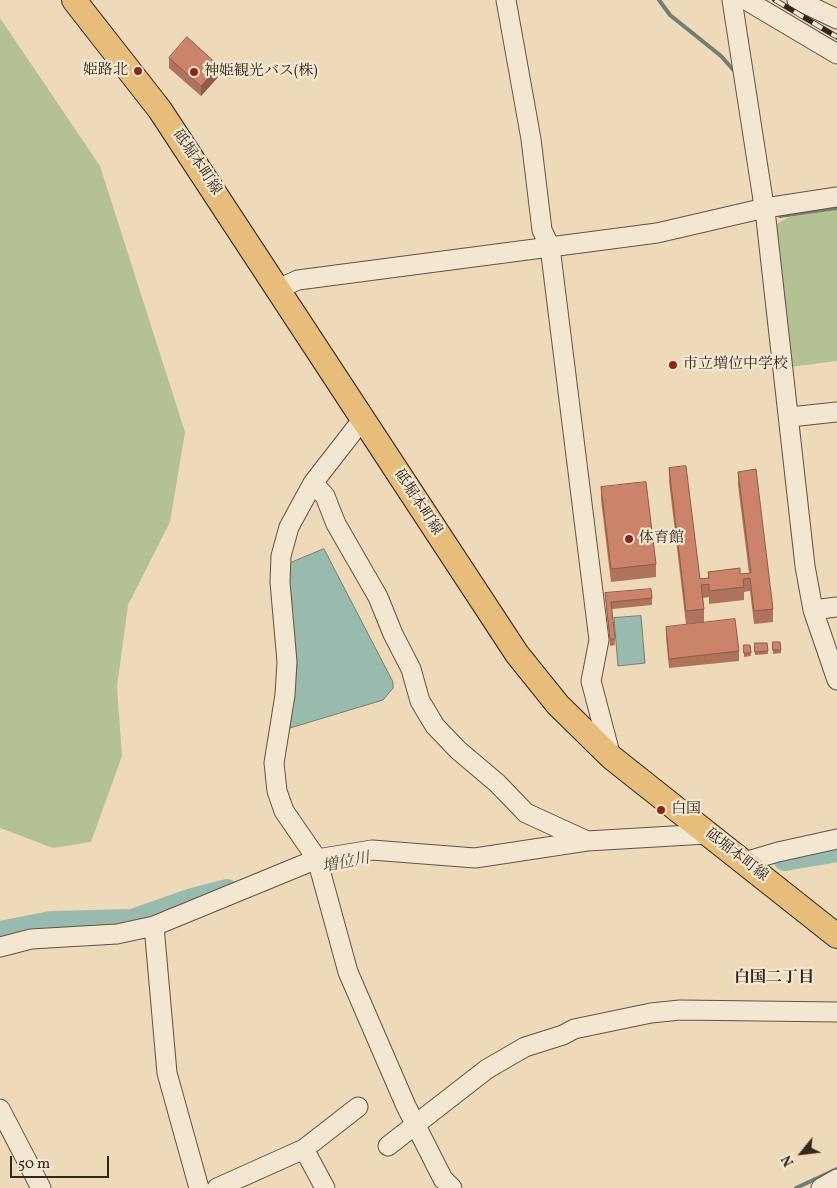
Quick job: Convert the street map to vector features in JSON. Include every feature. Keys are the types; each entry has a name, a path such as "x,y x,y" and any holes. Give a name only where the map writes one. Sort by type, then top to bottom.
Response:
{"main road":[{"name":"砥堀本町線","path":"74,0 160,110 362,420 532,674 558,705 611,757 837,936"}],"street":[{"path":"506,0 531,140 542,230 550,247 599,640 591,681 611,757"},
{"path":"732,0 765,208 790,417 805,566 813,610 837,680"},
{"path":"746,0 837,54"},
{"path":"797,0 837,19"},
{"path":"278,289 298,280 658,233 765,208 837,197"},
{"path":"790,417 837,412"},
{"path":"362,420 313,483 289,527 281,556 280,582 287,662 285,695 274,763 277,791 284,811 317,859 348,972 416,1124 443,1179 452,1188"},
{"path":"313,483 325,496 336,524 378,598 393,634 411,669 420,701 435,726 458,750 497,783 526,813 587,840"},
{"path":"813,610 837,607"},
{"path":"0,947 31,939 117,934 154,926 317,859 372,850 475,858 587,840 707,834"},
{"path":"744,862 778,852 837,839"},
{"path":"154,926 167,1073 199,1188"},
{"path":"388,1146 488,1070 525,1047 563,1035 574,1029 651,1013 680,1010 837,1012"},
{"path":"217,1188 304,1149 358,1108"},
{"path":"0,1109 41,1188"},
{"path":"304,1149 325,1188"},
{"path":"821,1188 837,1179"}],"green space":[{"path":"0,18 100,166 185,432 170,522 128,605 117,687 122,756 91,842 53,848 0,828"},
{"path":"837,210 837,361 790,367 775,225 789,217"}],"shaded area":[{"path":"324,549 393,682 393,688 383,700 290,728 297,666 292,633 288,564"},
{"path":"641,616 645,663 618,666 614,618"}],"building":[{"name":"神姫観光バス(株)","path":"187,37 219,66 201,86 169,58"},
{"path":"686,466 700,579 709,578 708,572 740,568 740,574 751,573 738,472 756,469 773,609 754,611 750,578 743,579 744,587 709,591 709,584 701,585 704,609 686,611 669,468"},
{"name":"体育館","path":"646,482 656,564 611,569 601,487"},
{"path":"651,589 652,598 611,602 615,639 610,639 605,593"},
{"path":"735,619 739,651 669,659 666,627"},
{"path":"773,642 780,642 781,650 773,650"},
{"path":"755,643 767,643 768,651 755,652"},
{"path":"744,645 750,645 751,653 744,653"}],"waterway":[{"path":"659,0 670,15 721,56 737,74"},
{"path":"777,213 780,216 837,208"},
{"path":"785,859 837,850"},
{"name":"増位川","path":"0,933 51,923 132,921 192,900 227,891"},
{"path":"796,1188 837,1169"}],"railway":[{"path":"775,0 837,37"}],"place":[{"name":"姫路北","path":"138,71"},
{"name":"神姫観光バス(株)","path":"194,72"},
{"name":"市立増位中学校","path":"673,365"},
{"name":"体育館","path":"629,539"},
{"name":"白国","path":"661,810"}],"district":[{"name":"白国二丁目","path":"774,979"}]}
